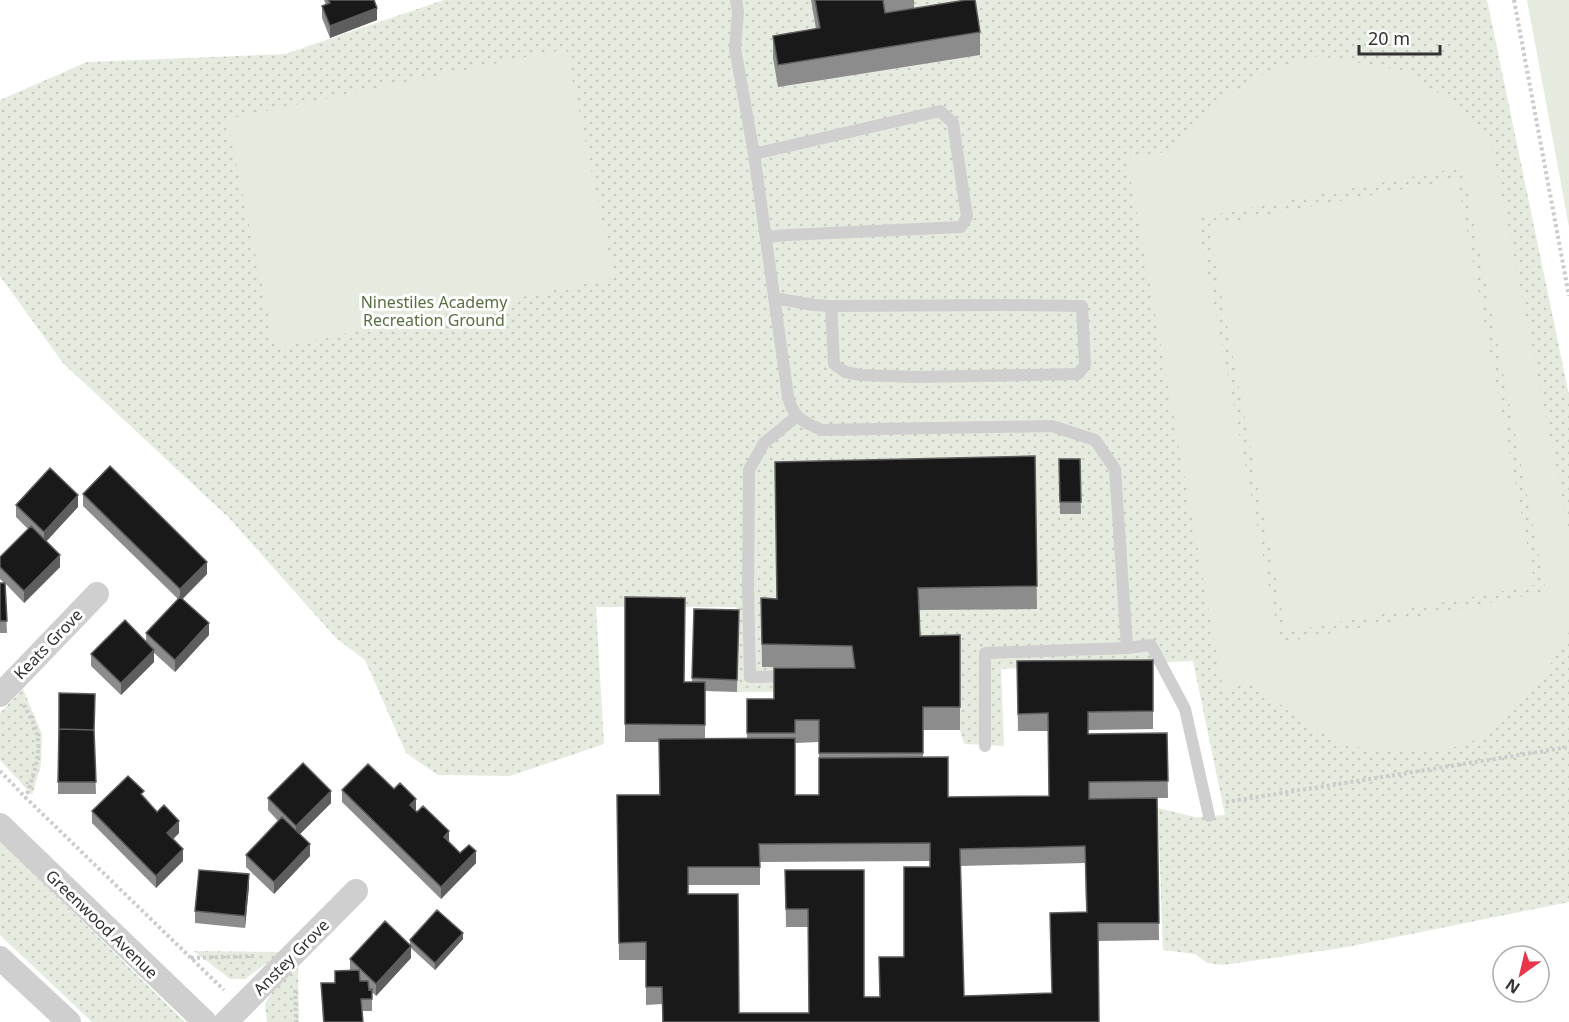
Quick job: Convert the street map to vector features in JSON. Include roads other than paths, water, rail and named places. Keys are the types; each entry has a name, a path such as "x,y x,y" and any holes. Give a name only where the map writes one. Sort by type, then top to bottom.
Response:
{"street":[{"name":"Keats Grove","path":"5,690 97,594"},
{"name":"Greenwood Avenue","path":"0,825 205,1022"},
{"name":"Anstey Grove","path":"234,1014 356,891"},
{"path":"0,958 69,1022"}],"lane":[{"path":"736,0 738,12 735,48 754,154 790,405 797,416 809,425 822,430 1052,426 1095,440 1115,469 1127,648"},
{"path":"754,154 940,111 952,123 967,217 961,227 766,237"},
{"path":"774,298 831,306 1082,306 1085,365 1078,374 918,377 860,375 845,372 834,364 831,306"},
{"path":"797,416 764,443 749,470 748,586 750,677 797,676"},
{"path":"986,746 985,653 1127,648 1151,645 1185,709 1209,816"}],"park label":[{"name":"Ninestiles Academy Recreation Ground","path":"434,311"}]}
